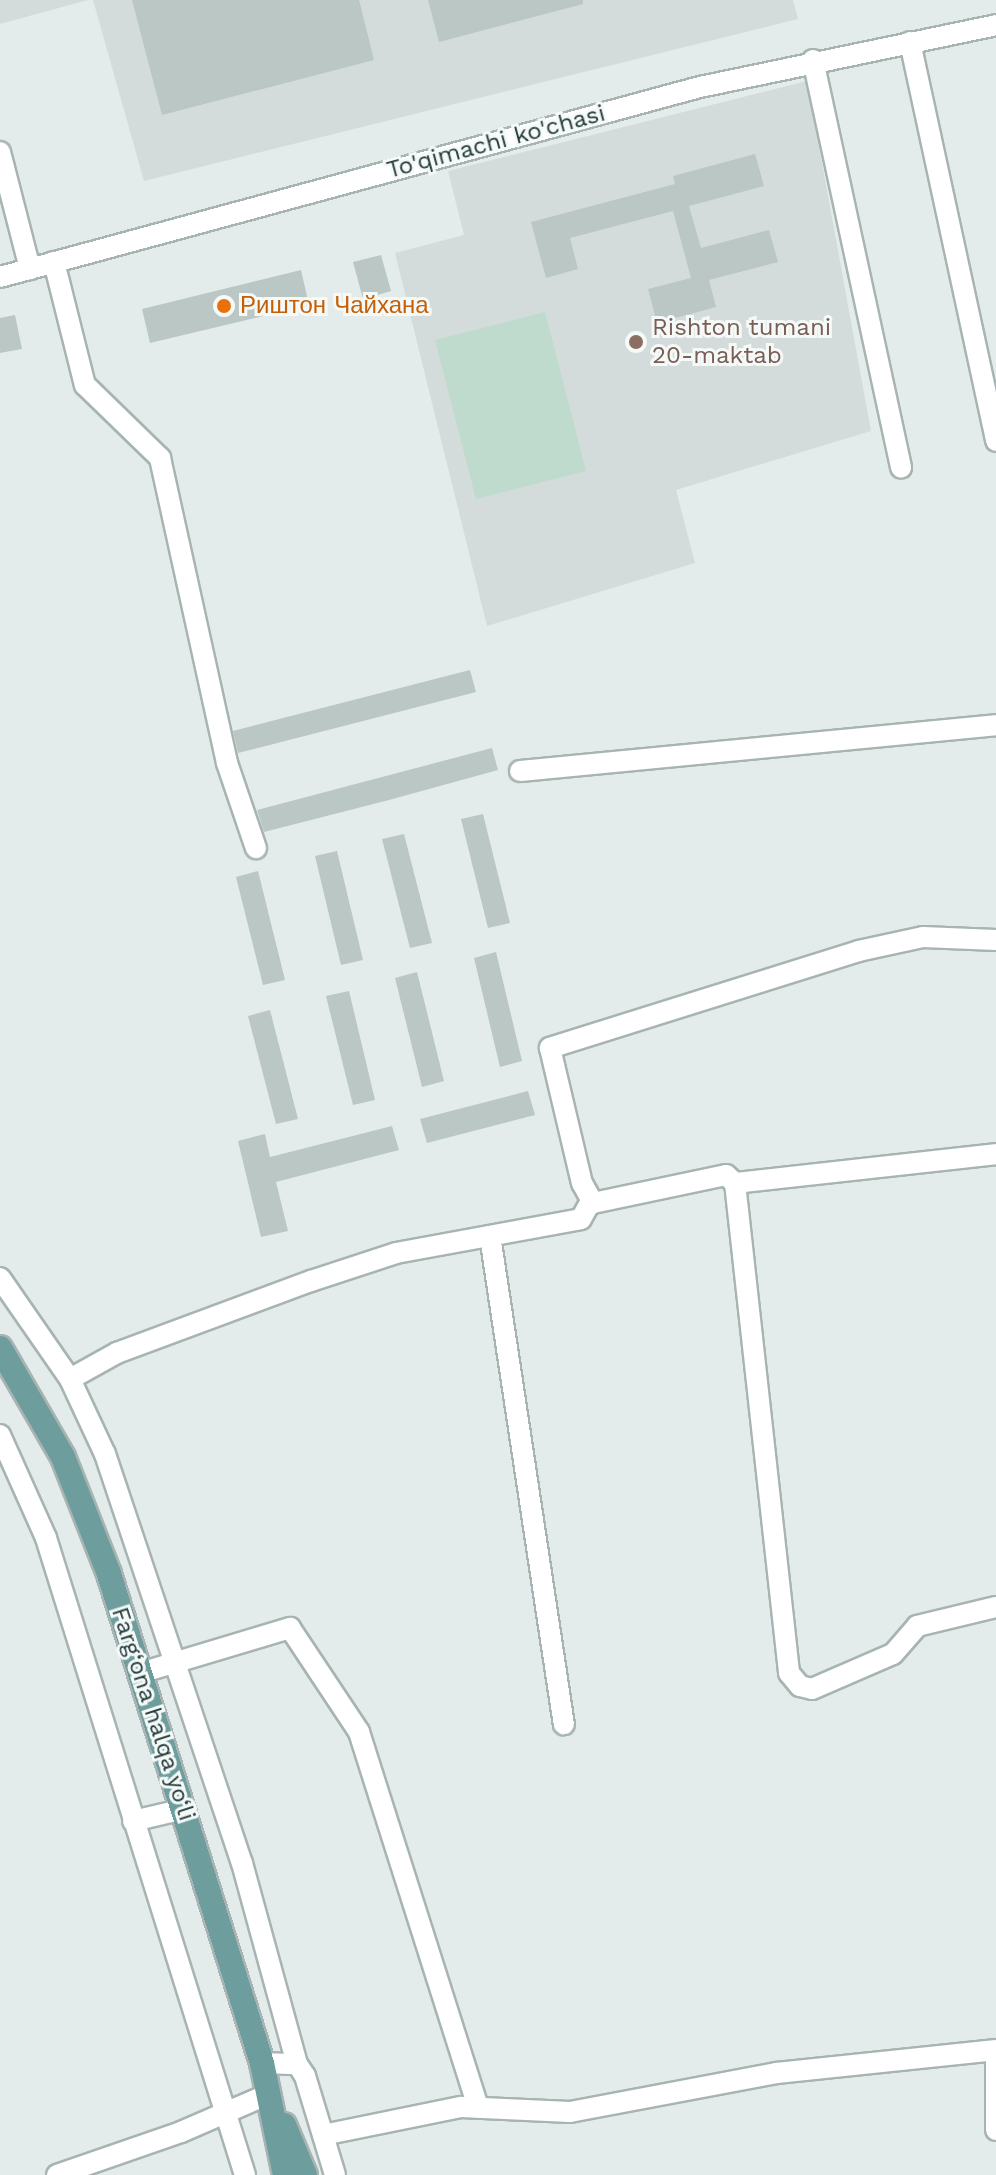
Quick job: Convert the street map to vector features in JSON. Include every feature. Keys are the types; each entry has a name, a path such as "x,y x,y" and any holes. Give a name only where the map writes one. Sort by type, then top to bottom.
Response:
{"main road":[{"name":"Farg‘ona halqa yo‘li","path":"0,1348 63,1457 140,1673 262,2063 285,2175"},
{"name":"Farg‘ona halqa yo‘li","path":"269,2094 305,2175"}],"street":[{"name":"To'qimachi ko'chasi","path":"0,277 813,60 996,25"},
{"path":"910,42 996,441"},
{"path":"813,60 901,468"},
{"path":"0,152 30,269"},
{"path":"54,262 85,385 160,458 227,763 256,848"},
{"path":"520,771 996,725"},
{"path":"70,1379 117,1353 396,1253 581,1219 591,1201 550,1048 859,951 923,937 996,940"},
{"path":"735,1183 996,1154"},
{"path":"591,1201 726,1175 735,1183 789,1673 800,1686 812,1689 893,1654 917,1626 996,1607"},
{"path":"490,1236 564,1724"},
{"path":"0,1278 70,1379 102,1444 242,1863 297,2064 335,2175"},
{"path":"0,1435 46,1538 245,2175"},
{"path":"140,1673 176,1659 290,1628 359,1732 478,2108"},
{"path":"133,1821 184,1809"},
{"path":"323,2135 478,2108 570,2112 777,2073 996,2050"},
{"path":"996,2061 996,2130"},
{"path":"262,2063 297,2064"},
{"path":"57,2175 226,2113 269,2094"}],"shaded area":[{"path":"0,0 88,0 0,24"},
{"path":"93,0 793,0 798,19 144,181"},
{"name":"Rishton tumani 20-maktab","path":"807,81 871,431 676,490 695,563 487,626 395,253 464,235 448,171"}],"green space":[{"path":"545,312 586,471 476,499 435,340"}],"building":[{"path":"132,0 359,0 374,60 162,115"},
{"path":"428,0 583,0 583,4 439,42"},
{"path":"755,154 764,186 689,206 701,248 769,230 778,262 709,280 716,307 657,323 648,289 691,278 673,211 570,238 578,269 546,278 531,222 675,184 673,176"},
{"path":"381,255 391,291 363,299 353,262"},
{"path":"301,270 309,305 150,343 142,309"},
{"path":"15,315 22,349 0,353 0,318"},
{"path":"470,670 476,692 238,753 233,731"},
{"path":"492,748 498,770 389,800 264,832 257,810"},
{"path":"483,814 510,923 488,928 461,819"},
{"path":"404,834 432,943 410,948 382,839"},
{"path":"337,851 363,960 341,965 315,856"},
{"path":"258,871 285,980 263,985 236,877"},
{"path":"496,952 522,1061 500,1067 474,958"},
{"path":"417,972 444,1081 422,1087 395,978"},
{"path":"349,991 375,1100 353,1105 326,996"},
{"path":"270,1010 298,1119 276,1124 248,1016"},
{"path":"528,1091 535,1115 427,1143 420,1119"},
{"path":"392,1126 399,1150 276,1182 288,1231 261,1237 238,1141 265,1134 270,1157"}],"place":[{"name":"Риштон Чайхана","path":"224,306"},
{"name":"Rishton tumani 20-maktab","path":"636,342"}]}
